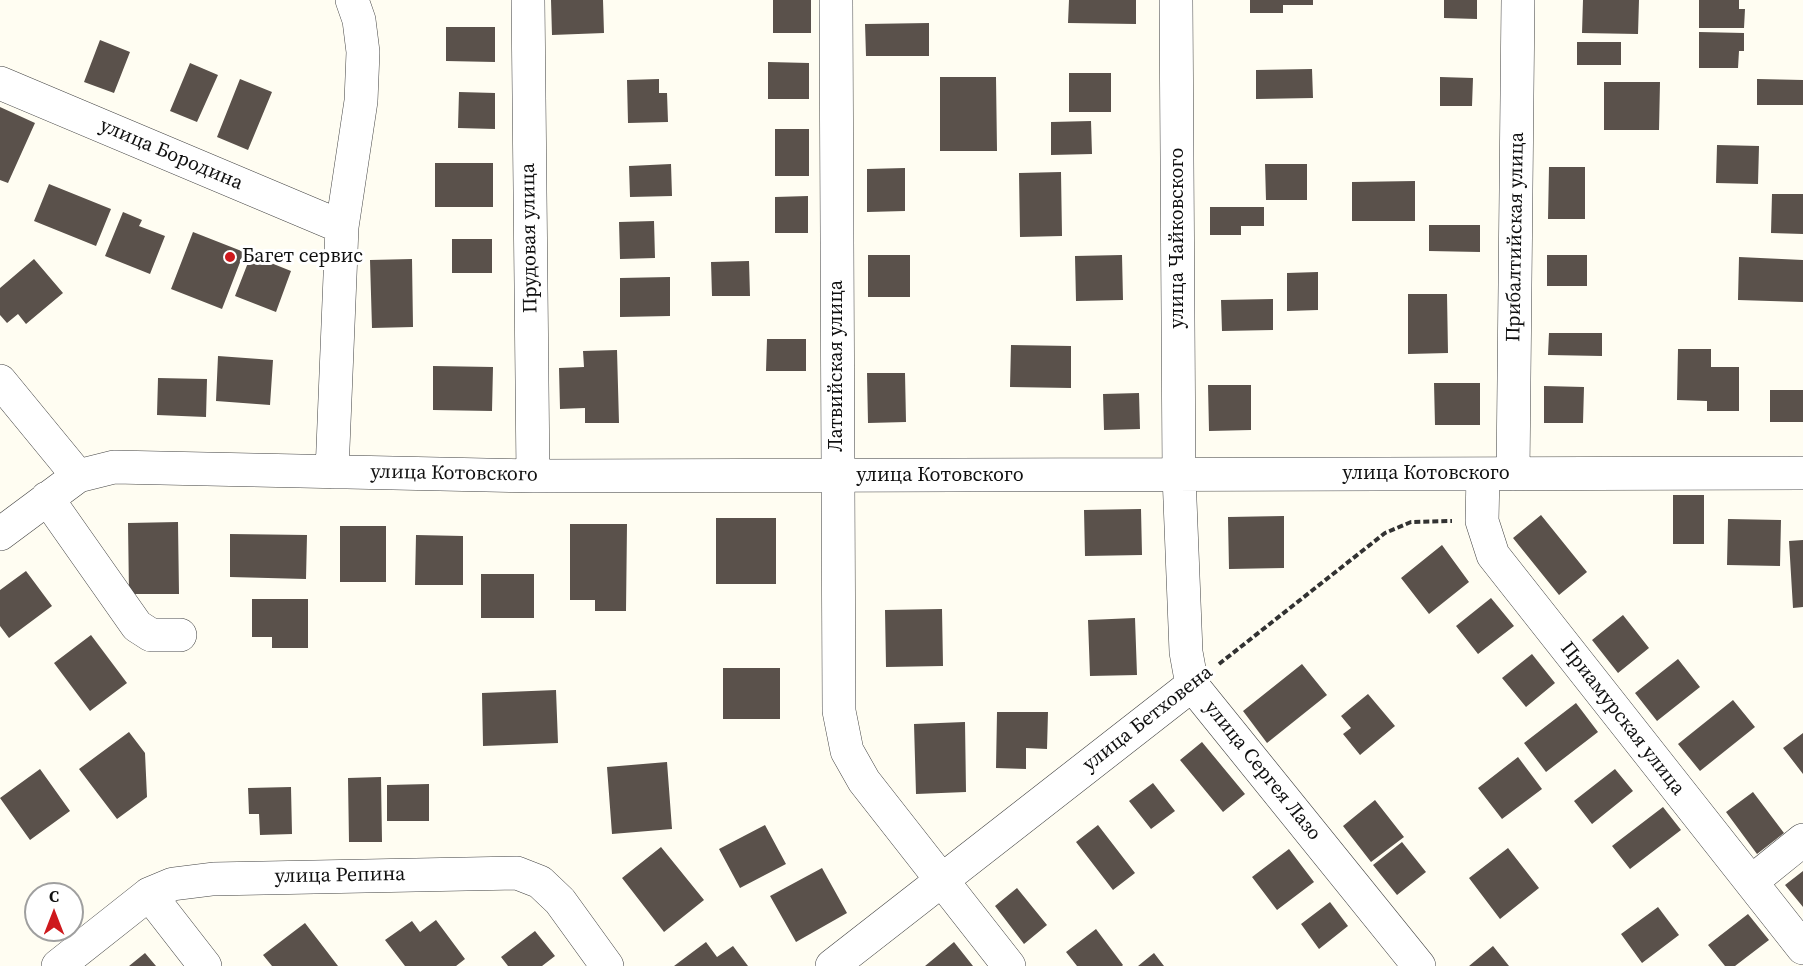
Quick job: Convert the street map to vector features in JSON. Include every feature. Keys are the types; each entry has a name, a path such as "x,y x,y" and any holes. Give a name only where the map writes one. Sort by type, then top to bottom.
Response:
{"street":[{"path":"332,472 342,227 361,101 363,52 359,20 352,0"},
{"name":"Прудовая улица","path":"528,0 533,476"},
{"name":"Латвийская улица","path":"836,0 839,711 847,751 864,781 1009,966"},
{"name":"улица Чайковского","path":"1176,0 1179,475"},
{"name":"Прибалтийская улица","path":"1498,474 1518,0"},
{"name":"улица Бородина","path":"0,83 342,227"},
{"path":"0,381 78,476"},
{"name":"улица Котовского","path":"0,534 78,476 114,467 533,476 1803,473"},
{"name":"Приамурская улица","path":"1498,474 1482,521 1493,555 1803,948"},
{"name":"улица Сергея Лазо","path":"1179,475 1186,652 1192,685 1419,966"},
{"path":"47,498 137,626 151,635 180,635"},
{"name":"улица Бетховена","path":"832,966 1192,685"},
{"path":"1751,882 1803,840"},
{"name":"улица Репина","path":"58,966 149,894 173,884 213,879 517,873 540,882 560,901 607,966"},
{"path":"149,894 205,966"}],"path":[{"name":"улица Бетховена","path":"1192,685 1384,533 1411,522 1482,521"}],"building":[{"path":"551,0 603,0 604,33 552,35"},
{"path":"773,0 811,0 811,33 773,33"},
{"path":"1069,0 1136,0 1136,24 1068,23"},
{"path":"1250,0 1313,0 1313,5 1283,5 1283,13 1250,13"},
{"path":"1444,0 1477,0 1477,19 1444,18"},
{"path":"1583,0 1639,0 1638,34 1582,33"},
{"path":"1699,0 1739,0 1739,9 1745,9 1744,28 1699,28"},
{"path":"929,23 929,56 866,56 865,24"},
{"path":"446,27 495,27 495,62 446,61"},
{"path":"1699,32 1744,33 1744,51 1739,51 1738,68 1699,68"},
{"path":"100,40 130,52 114,93 84,82"},
{"path":"1577,42 1621,42 1621,65 1577,65"},
{"path":"768,62 809,63 809,99 768,99"},
{"path":"190,63 218,75 197,122 170,111"},
{"path":"1312,69 1313,98 1256,99 1256,70"},
{"path":"1069,73 1111,73 1111,112 1069,112"},
{"path":"940,77 996,77 997,151 940,151"},
{"path":"1440,77 1473,78 1472,106 1440,106"},
{"path":"240,79 272,92 248,150 217,137"},
{"path":"659,79 659,93 667,93 668,122 628,123 627,80"},
{"path":"1757,79 1803,80 1803,105 1757,105"},
{"path":"1604,82 1660,82 1659,130 1604,130"},
{"path":"459,92 495,93 495,129 458,128"},
{"path":"0,107 35,123 8,183 0,180"},
{"path":"1091,121 1092,154 1051,155 1051,122"},
{"path":"775,129 809,129 809,176 775,176"},
{"path":"1717,145 1759,146 1758,184 1716,183"},
{"path":"435,163 493,163 493,207 435,207"},
{"path":"671,164 672,196 630,197 629,166"},
{"path":"1265,164 1307,164 1307,200 1266,200"},
{"path":"1549,167 1585,167 1585,219 1548,219"},
{"path":"905,168 905,211 867,212 867,169"},
{"path":"1061,172 1062,236 1020,237 1019,173"},
{"path":"1415,181 1415,221 1352,221 1352,182"},
{"path":"49,184 111,209 96,246 34,221"},
{"path":"1772,194 1803,194 1803,234 1771,233"},
{"path":"808,196 808,233 775,233 775,197"},
{"path":"1210,207 1264,207 1264,226 1241,226 1241,235 1210,235"},
{"path":"123,212 142,220 139,226 165,236 150,274 105,256"},
{"path":"654,221 655,258 620,259 619,222"},
{"path":"1429,225 1480,225 1480,252 1429,251"},
{"path":"193,232 244,252 222,309 171,289"},
{"path":"452,239 492,239 492,273 452,273"},
{"path":"251,255 291,271 276,312 235,296"},
{"path":"868,255 910,255 910,297 868,297"},
{"path":"1122,255 1123,300 1076,301 1075,256"},
{"path":"1547,255 1587,255 1587,286 1547,286"},
{"path":"1739,257 1803,260 1803,302 1738,300"},
{"path":"34,259 63,293 26,324 18,314 7,323 0,315 0,288"},
{"path":"412,259 413,327 372,328 370,260"},
{"path":"749,261 750,296 712,296 711,262"},
{"path":"1318,272 1318,310 1287,311 1287,273"},
{"path":"670,277 670,316 620,317 620,278"},
{"path":"1408,294 1447,294 1448,353 1408,354"},
{"path":"1273,299 1273,330 1222,331 1221,300"},
{"path":"1549,333 1602,333 1602,356 1548,355"},
{"path":"767,339 806,339 806,371 766,371"},
{"path":"1011,345 1071,346 1071,388 1010,387"},
{"path":"1678,349 1711,349 1711,367 1739,367 1739,411 1707,411 1707,401 1677,400"},
{"path":"617,350 619,423 585,423 585,408 560,409 559,368 584,367 583,351"},
{"path":"218,356 273,360 270,405 216,401"},
{"path":"433,366 493,367 492,411 433,410"},
{"path":"867,373 905,373 906,422 868,423"},
{"path":"158,378 207,379 206,417 157,415"},
{"path":"1434,383 1480,383 1480,425 1435,425"},
{"path":"1208,385 1251,385 1251,430 1209,431"},
{"path":"1544,386 1584,387 1583,423 1544,423"},
{"path":"1770,390 1803,390 1803,422 1770,422"},
{"path":"1139,393 1140,429 1104,430 1103,394"},
{"path":"1673,495 1704,495 1704,544 1673,544"},
{"path":"1141,509 1142,555 1085,556 1084,510"},
{"path":"1541,515 1587,572 1559,595 1513,538"},
{"path":"1284,516 1284,568 1229,569 1228,517"},
{"path":"716,518 776,518 776,584 716,584"},
{"path":"1728,519 1781,520 1780,566 1727,565"},
{"path":"178,522 179,594 129,594 128,523"},
{"path":"570,524 627,524 626,611 595,611 595,600 570,600"},
{"path":"340,526 386,526 386,582 340,582"},
{"path":"230,534 307,535 306,579 230,577"},
{"path":"416,535 463,536 463,585 415,585"},
{"path":"1803,540 1803,607 1793,608 1789,541"},
{"path":"1442,545 1469,582 1429,614 1401,578"},
{"path":"26,571 52,606 9,638 0,626 0,590"},
{"path":"481,574 534,574 534,618 481,618"},
{"path":"1491,598 1514,626 1478,654 1456,626"},
{"path":"252,599 308,599 308,648 272,648 272,637 252,637"},
{"path":"942,609 943,666 886,667 885,610"},
{"path":"1623,615 1649,648 1618,673 1592,640"},
{"path":"1135,618 1137,675 1090,676 1088,620"},
{"path":"91,635 127,683 90,711 54,663"},
{"path":"1532,654 1555,683 1526,707 1502,678"},
{"path":"1678,659 1700,687 1657,721 1635,693"},
{"path":"1302,664 1327,695 1267,743 1243,711"},
{"path":"723,668 780,668 780,719 723,719"},
{"path":"556,690 558,743 483,746 482,693"},
{"path":"1368,694 1395,726 1360,755 1343,734 1351,728 1341,716"},
{"path":"1733,700 1755,727 1700,771 1678,744"},
{"path":"1576,703 1598,732 1546,772 1524,743"},
{"path":"997,712 1048,712 1047,749 1026,748 1026,769 996,768"},
{"path":"965,722 966,792 916,794 914,724"},
{"path":"129,732 145,753 147,797 117,819 79,769"},
{"path":"1803,733 1803,774 1783,748"},
{"path":"1202,742 1245,794 1223,812 1180,760"},
{"path":"1518,757 1542,789 1502,819 1478,788"},
{"path":"667,762 672,829 612,834 607,767"},
{"path":"40,769 70,811 30,840 0,798"},
{"path":"1615,769 1633,791 1592,824 1574,801"},
{"path":"381,777 382,842 349,842 348,778"},
{"path":"1153,783 1175,811 1151,829 1129,801"},
{"path":"429,784 429,821 387,821 387,785"},
{"path":"291,787 292,834 260,835 259,814 249,814 248,788"},
{"path":"1753,792 1784,833 1757,854 1726,812"},
{"path":"1375,800 1404,837 1371,862 1343,826"},
{"path":"1663,807 1681,830 1630,869 1612,846"},
{"path":"765,825 786,864 740,888 719,849"},
{"path":"1098,825 1135,873 1113,890 1076,842"},
{"path":"1402,842 1426,872 1397,895 1373,865"},
{"path":"661,847 704,900 664,932 622,878"},
{"path":"1508,848 1539,888 1500,919 1469,878"},
{"path":"1289,849 1314,882 1277,910 1252,877"},
{"path":"822,868 847,913 796,942 770,896"},
{"path":"1803,871 1803,907 1785,885"},
{"path":"1017,888 1047,925 1024,944 995,906"},
{"path":"1330,902 1348,926 1319,949 1301,924"},
{"path":"1658,907 1679,935 1642,963 1621,934"},
{"path":"1748,914 1769,940 1735,966 1725,966 1708,945"},
{"path":"436,920 465,959 456,966 405,966 385,940 412,921 420,932"},
{"path":"305,923 338,966 272,966 263,955"},
{"path":"1096,929 1122,966 1077,966 1066,952"},
{"path":"535,931 555,956 542,966 508,966 501,957"},
{"path":"706,942 717,957 733,946 748,966 674,966"},
{"path":"954,942 973,966 925,966"},
{"path":"1493,946 1509,966 1469,966"},
{"path":"145,953 156,966 129,966"},
{"path":"1154,953 1164,966 1138,966"}],"place":[{"name":"Багет сервис","path":"230,257"}]}
